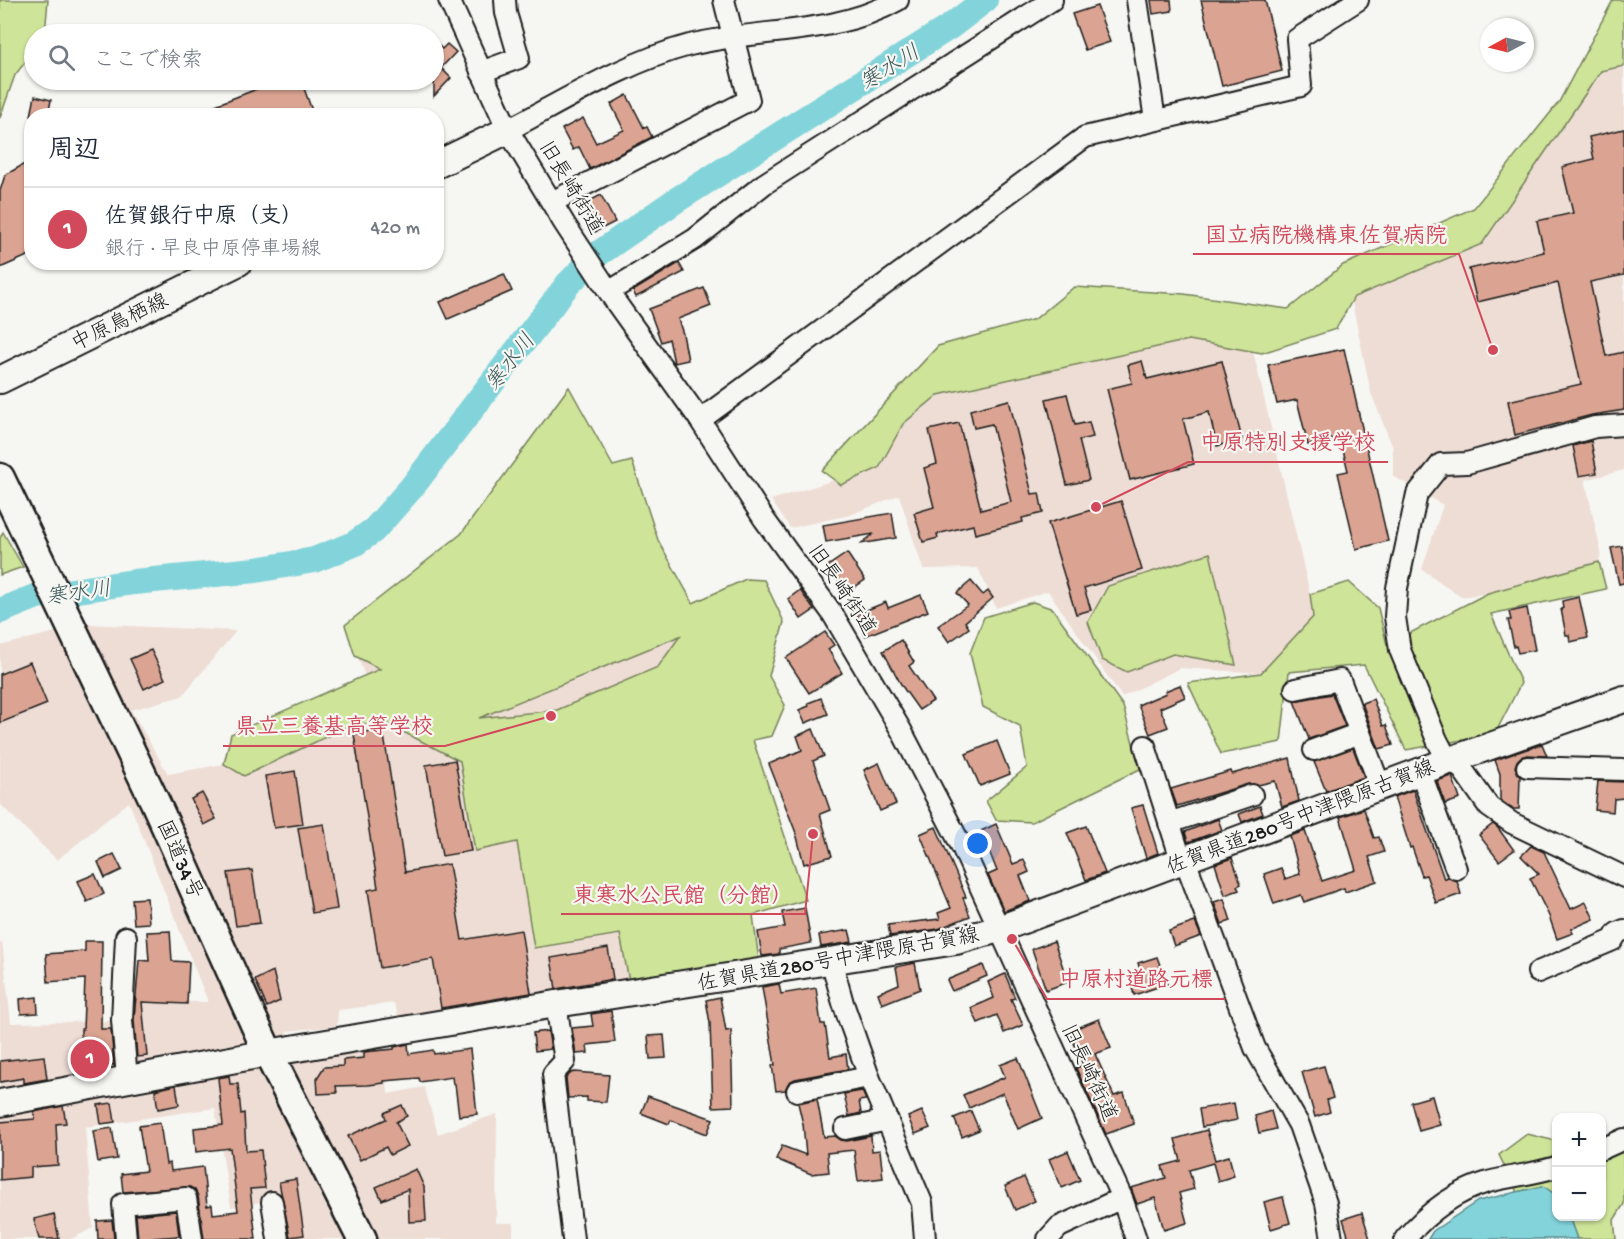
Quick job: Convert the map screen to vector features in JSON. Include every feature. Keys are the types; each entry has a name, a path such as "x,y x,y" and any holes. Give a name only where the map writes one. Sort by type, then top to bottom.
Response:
{"highway":[{"name":"国道34号","path":"0,478 155,802 268,1053 362,1239"}],"main road":[{"path":"444,161 508,130"},
{"name":"中原鳥栖線","path":"0,380 223,270"},
{"name":"佐賀県道280号中津隈原古賀線","path":"0,1103 268,1053 556,1004 956,941 999,929 1420,771 1624,699"}],"street":[{"name":"旧長崎街道","path":"449,0 508,130 578,245 700,420 764,519 832,613 901,730 963,849 1122,1198 1136,1239"},
{"path":"481,72 519,58 506,13 505,0"},
{"path":"552,202 749,100 724,0"},
{"path":"508,130 642,61 690,45 808,28 854,18 898,0"},
{"path":"610,291 695,239 764,184 1052,0"},
{"path":"1137,0 1155,120"},
{"path":"700,420 1085,137 1301,86 1297,39 1358,0"},
{"path":"1624,425 1595,427 1467,464 1441,464 1417,494 1397,588 1395,617 1400,650 1448,761 1460,766 1489,807 1512,823 1624,877"},
{"path":"1295,689 1340,680 1380,786"},
{"path":"1314,750 1360,733"},
{"path":"1145,746 1179,853 1185,860 1254,1048 1299,1125 1326,1203 1332,1239"},
{"path":"1527,767 1624,770"},
{"path":"1420,771 1456,869"},
{"path":"1169,823 1252,795"},
{"path":"1538,972 1613,940 1617,933 1624,930"},
{"path":"126,937 122,1020 127,1079"},
{"path":"831,960 843,1003 869,1077 922,1203 925,1239"},
{"path":"556,1004 565,1061 553,1074 573,1239"},
{"path":"797,1091 869,1077"},
{"path":"845,1128 888,1120"},
{"path":"1606,1147 1624,1139"},
{"path":"1405,1239 1445,1201 1463,1191 1489,1182 1552,1168"},
{"path":"126,1239 123,1204 186,1198 192,1239"},
{"path":"1048,1239 1059,1227 1122,1198"},
{"path":"272,1202 278,1239"}],"shaded area":[{"path":"1624,54 1624,470 1585,480 1601,552 1599,562 1488,593 1461,597 1422,569 1443,505 1393,476 1393,448 1371,393 1349,288 1477,231 1602,57"},
{"path":"1182,328 1249,334 1310,594 1314,617 1261,673 1180,668 1122,697 1048,591 996,608 978,568 923,569 899,495 850,515 790,528 771,500 847,476 933,386"},
{"path":"569,387 613,466 632,461 658,540 693,603 753,739 806,900 753,915 759,961 399,1018 394,1003 338,1010 337,1026 286,1031 298,1055 385,1040 388,1094 424,1087 438,1134 497,1114 496,1223 513,1223 513,1239 276,1239 268,1201 231,1207 215,1108 85,1127 93,1228 71,1239 0,1239 0,943 2,942 11,1023 117,1021 118,1001 208,1002 129,802 57,860 0,804 0,646 87,624 236,631 182,696 131,710 168,774 224,764 244,776 371,691 345,625 461,534"}],"green space":[{"path":"0,0 48,0 46,24 24,24 24,64 15,75 0,118"},
{"path":"1613,0 1624,0 1624,66 1601,71 1482,244 1354,297 1336,329 1262,353 1189,340 938,395 903,424 879,468 841,485 822,471 938,346 1035,319 1074,287 1184,294 1288,309 1343,265 1474,208 1559,102"},
{"path":"569,387 613,466 632,461 658,540 693,603 746,579 764,580 784,622 769,676 785,705 772,736 753,740 806,900 753,915 759,961 629,981 620,934 534,948 517,842 475,851 460,761 384,722 351,725 244,776 224,764 231,734 380,669 355,656 345,625 461,534","holes":["680,636 658,667 557,710 479,718"]},
{"path":"3,532 23,567 0,575 0,538"},
{"path":"1210,553 1236,665 1173,654 1127,672 1102,660 1088,622 1108,586"},
{"path":"1599,562 1606,589 1491,614 1521,683 1497,730 1468,739 1406,750 1364,665 1289,672 1281,742 1221,754 1188,683 1261,673 1313,617 1310,594 1349,582 1378,608 1387,645 1488,593"},
{"path":"1033,602 1053,609 1123,706 1140,769 1032,822 996,820 986,801 1027,767 1020,726 983,707 970,653 984,617"},
{"path":"1623,1129 1624,1204 1614,1220 1616,1239 1577,1239 1570,1221 1606,1221 1606,1135"},
{"path":"1527,1134 1552,1140 1552,1192 1543,1186 1517,1192 1499,1155"}],"water":[{"path":"1543,1186 1552,1192 1552,1221 1570,1221 1577,1239 1428,1239 1433,1231 1478,1201"}],"building":[{"path":"1151,0 1171,0 1172,11 1153,14"},
{"path":"1201,0 1265,0 1282,71 1222,86"},
{"path":"1097,6 1110,42 1085,50 1072,14"},
{"path":"447,44 456,52 444,65 444,47"},
{"path":"444,71 451,78 444,85"},
{"path":"254,90 305,90 311,108 208,108"},
{"path":"627,95 644,128 647,127 652,137 590,169 579,147 573,150 562,129 583,118 596,143 624,130 611,104"},
{"path":"35,96 51,100 50,108 33,108"},
{"path":"1624,129 1624,275 1590,282 1606,356 1624,352 1624,410 1592,415 1515,435 1508,401 1581,384 1558,283 1477,302 1469,269 1544,252 1537,221 1573,213 1562,167 1594,159 1589,137"},
{"path":"24,164 24,258 0,268 0,191 5,175"},
{"path":"601,195 615,222 595,232 582,205"},
{"path":"679,263 684,272 636,297 633,291"},
{"path":"504,274 512,291 448,319 440,302"},
{"path":"704,288 711,306 678,319 688,360 674,363 669,339 661,342 649,309"},
{"path":"1344,349 1388,541 1356,549 1338,473 1348,471 1340,437 1308,445 1297,400 1277,404 1268,365"},
{"path":"1142,361 1147,379 1222,361 1242,439 1217,446 1209,412 1183,419 1194,464 1130,480 1107,389 1132,383 1128,365"},
{"path":"1067,394 1075,425 1089,422 1093,437 1079,440 1089,480 1067,485 1046,399"},
{"path":"1009,400 1032,494 1039,493 1043,513 1022,518 1023,522 975,534 973,525 937,534 938,538 923,542 914,513 934,507 924,468 937,464 929,430 959,423 981,510 1011,502 992,424 974,428 970,410"},
{"path":"1591,441 1597,473 1579,476 1573,446"},
{"path":"1121,501 1142,570 1084,588 1091,610 1076,614 1048,523"},
{"path":"892,513 896,538 860,544 874,534 826,542 823,525"},
{"path":"1622,546 1624,583 1619,584 1611,548"},
{"path":"847,553 865,580 846,593 828,566"},
{"path":"971,581 983,595 988,591 993,598 965,622 969,628 949,642 938,626 968,605 957,593"},
{"path":"800,590 814,610 801,619 788,599"},
{"path":"921,595 928,611 865,636 857,614 886,602 888,608"},
{"path":"1579,597 1588,638 1570,642 1569,635 1566,635 1561,609 1563,608 1562,601"},
{"path":"1527,608 1535,650 1518,653 1516,646 1514,647 1508,620 1511,620 1509,612"},
{"path":"825,632 834,645 828,649 842,673 809,693 786,658"},
{"path":"901,640 914,662 909,666 933,701 919,710 902,686 883,651"},
{"path":"151,650 165,679 144,689 130,659"},
{"path":"30,662 47,704 0,723 0,674"},
{"path":"1180,685 1185,697 1160,708 1168,727 1150,734 1138,705"},
{"path":"1332,694 1345,726 1309,739 1294,701"},
{"path":"821,698 828,714 805,723 799,710 809,706 808,703"},
{"path":"1373,699 1393,745 1379,749 1362,703"},
{"path":"383,729 405,872 449,864 462,940 521,930 531,993 441,1008 433,959 380,968 368,890 378,888 354,734"},
{"path":"813,729 824,756 813,761 830,810 820,814 832,856 804,864 796,833 769,764 802,750 797,736"},
{"path":"997,741 1010,774 980,786 966,754"},
{"path":"1542,744 1547,756 1527,755 1517,761 1515,767 1520,777 1519,809 1513,809 1500,800 1500,774 1495,760"},
{"path":"1353,748 1364,777 1326,791 1314,762"},
{"path":"1290,758 1299,801 1282,807 1275,781 1258,785 1248,784 1177,806 1171,789 1231,771 1232,774"},
{"path":"455,760 471,851 442,856 426,765"},
{"path":"879,763 896,804 880,811 864,770"},
{"path":"295,771 303,824 274,828 265,776"},
{"path":"1452,776 1460,799 1445,804 1437,781"},
{"path":"1598,781 1624,782 1624,798 1614,799 1613,812 1595,810"},
{"path":"1413,790 1444,879 1448,877 1457,881 1461,894 1436,903 1426,875 1422,876 1412,847 1410,848 1394,797"},
{"path":"202,793 216,819 204,825 191,799"},
{"path":"1143,805 1158,853 1146,858 1131,808"},
{"path":"1260,806 1263,814 1242,822 1239,814"},
{"path":"1364,809 1374,838 1379,837 1384,852 1369,857 1377,881 1345,892 1344,888 1304,902 1301,895 1274,904 1264,874 1281,868 1285,879 1300,874 1290,836 1305,831 1322,881 1356,870 1340,817"},
{"path":"1218,819 1222,830 1188,842 1185,832"},
{"path":"324,824 337,909 312,913 298,828"},
{"path":"996,824 1013,864 1024,860 1029,872 1020,876 1030,901 1004,911 988,875 997,871 981,831"},
{"path":"1493,824 1514,850 1499,861 1479,835"},
{"path":"1086,826 1105,873 1086,880 1067,833"},
{"path":"936,827 966,897 963,898 970,916 938,929 890,936 888,925 940,919 938,913 951,908 920,834"},
{"path":"1531,846 1544,852 1571,909 1586,902 1594,919 1571,929 1573,933 1557,939 1549,916 1530,878 1539,874 1521,856"},
{"path":"114,854 122,870 105,878 98,862"},
{"path":"1232,858 1241,884 1237,886 1239,890 1225,895 1215,864"},
{"path":"252,870 260,923 236,926 228,873"},
{"path":"95,874 104,894 87,902 78,881"},
{"path":"147,898 149,923 134,924 132,899"},
{"path":"1224,899 1231,921 1222,924 1214,902"},
{"path":"805,908 811,943 779,949 779,954 762,956 758,932 785,927 782,912"},
{"path":"1195,922 1201,936 1174,946 1169,931"},
{"path":"849,930 852,942 821,947 819,935"},
{"path":"170,931 172,961 189,962 187,1004 142,1002 147,1056 137,1057 134,1020 139,960 149,961 147,932"},
{"path":"85,941 102,941 101,1029 111,1029 114,1065 102,1065 102,1069 81,1073 81,1029 83,1029 85,979 48,982 46,954 85,951"},
{"path":"1054,941 1068,982 1046,990 1032,949"},
{"path":"608,948 613,979 556,989 551,958"},
{"path":"1157,957 1167,984 1134,995 1131,984 1143,980 1138,963"},
{"path":"915,963 920,989 882,1004 878,993 899,984 896,967"},
{"path":"983,965 987,976 952,991 947,980"},
{"path":"273,971 280,1001 267,1007 255,980"},
{"path":"1005,974 1015,998 1011,999 1023,1025 1004,1033 997,1015 978,1023 971,1008 994,998 988,982"},
{"path":"779,984 781,994 816,988 821,1024 825,1024 830,1057 846,1054 848,1069 795,1079 789,1082 785,1090 776,1091 772,1065 775,1065 762,987"},
{"path":"37,997 38,1013 21,1014 20,999"},
{"path":"720,997 726,1031 731,1030 733,1106 713,1107 710,1023 706,1000"},
{"path":"611,1011 615,1042 587,1045 588,1053 576,1054 572,1028 593,1026 591,1014"},
{"path":"1099,1019 1111,1048 1095,1054 1114,1096 1124,1093 1134,1124 1106,1134 1076,1068 1083,1065 1069,1031"},
{"path":"548,1031 551,1049 535,1051 533,1033"},
{"path":"664,1035 666,1058 650,1059 648,1036"},
{"path":"408,1044 409,1054 433,1050 434,1054 470,1049 477,1114 459,1116 452,1077 420,1082 419,1078 368,1085 336,1086 337,1093 318,1094 317,1078 324,1067 343,1066 343,1060 364,1058 364,1052 394,1049 394,1047"},
{"path":"44,1056 47,1079 24,1083 24,1078 0,1082 0,1061"},
{"path":"1018,1058 1042,1118 1018,1129 1003,1093 969,1108 963,1095 1005,1077 1000,1065"},
{"path":"1324,1066 1333,1098 1327,1100 1330,1112 1315,1117 1302,1072"},
{"path":"575,1072 609,1075 606,1102 587,1101 587,1097 568,1098 566,1078"},
{"path":"229,1076 230,1084 238,1084 241,1114 244,1113 246,1151 261,1150 265,1188 250,1189 256,1239 204,1239 198,1196 190,1187 123,1192 121,1174 146,1171 139,1126 160,1123 166,1164 170,1163 171,1171 203,1167 207,1206 212,1205 213,1214 238,1211 230,1148 196,1152 194,1128 223,1125 218,1078"},
{"path":"176,1085 179,1105 158,1109 155,1090"},
{"path":"862,1091 866,1100 859,1101 861,1113 849,1116 844,1094"},
{"path":"648,1096 713,1119 707,1134 671,1120 669,1124 641,1113"},
{"path":"1432,1096 1440,1125 1419,1131 1411,1102"},
{"path":"817,1099 824,1137 835,1136 847,1141 871,1136 872,1151 880,1150 883,1178 858,1181 854,1150 827,1153 829,1172 811,1174 776,1159 782,1146 806,1155 798,1103"},
{"path":"112,1103 115,1122 101,1124 98,1105"},
{"path":"1234,1103 1237,1120 1202,1127 1199,1109"},
{"path":"402,1105 407,1116 396,1122 408,1146 390,1155 386,1147 360,1160 348,1136 386,1119 384,1113"},
{"path":"63,1106 66,1123 56,1124 58,1165 31,1167 31,1177 0,1180 0,1122 35,1119 34,1112"},
{"path":"922,1111 930,1128 915,1134 908,1117"},
{"path":"971,1111 979,1130 962,1137 954,1118"},
{"path":"1271,1111 1276,1129 1259,1133 1255,1116"},
{"path":"112,1128 117,1159 98,1162 93,1131"},
{"path":"1207,1130 1215,1160 1229,1156 1234,1176 1218,1181 1213,1163 1189,1170 1194,1189 1179,1193 1187,1223 1164,1230 1155,1198 1137,1204 1131,1188 1166,1178 1162,1166 1181,1161 1175,1139"},
{"path":"1068,1151 1080,1180 1062,1188 1049,1159"},
{"path":"416,1169 424,1187 426,1221 409,1222 408,1189 382,1200 376,1187"},
{"path":"1024,1177 1035,1201 1015,1210 1005,1186"},
{"path":"296,1179 304,1235 290,1237 279,1182"},
{"path":"1283,1197 1290,1223 1271,1229 1264,1202"},
{"path":"176,1211 179,1236 138,1239 136,1215"},
{"path":"1362,1213 1370,1239 1349,1239 1343,1219"},
{"path":"54,1214 59,1239 39,1239 34,1219"},
{"path":"112,1220 114,1239 98,1239 97,1221"}],"waterway":[{"name":"寒水川","path":"0,611 37,596 134,582 256,570 314,560 354,544 374,530 412,487 568,284 598,254 675,201 951,26 985,0"}],"place":[{"name":"国立病院機構東佐賀病院","path":"1493,350"},
{"name":"中原特別支援学校","path":"1096,507"},
{"name":"県立三養基高等学校","path":"551,716"},
{"name":"東寒水公民館（分館）","path":"813,834"},
{"name":"中原村道路元標","path":"1012,939"},
{"name":"佐賀銀行中原（支）","path":"90,1059"}]}
